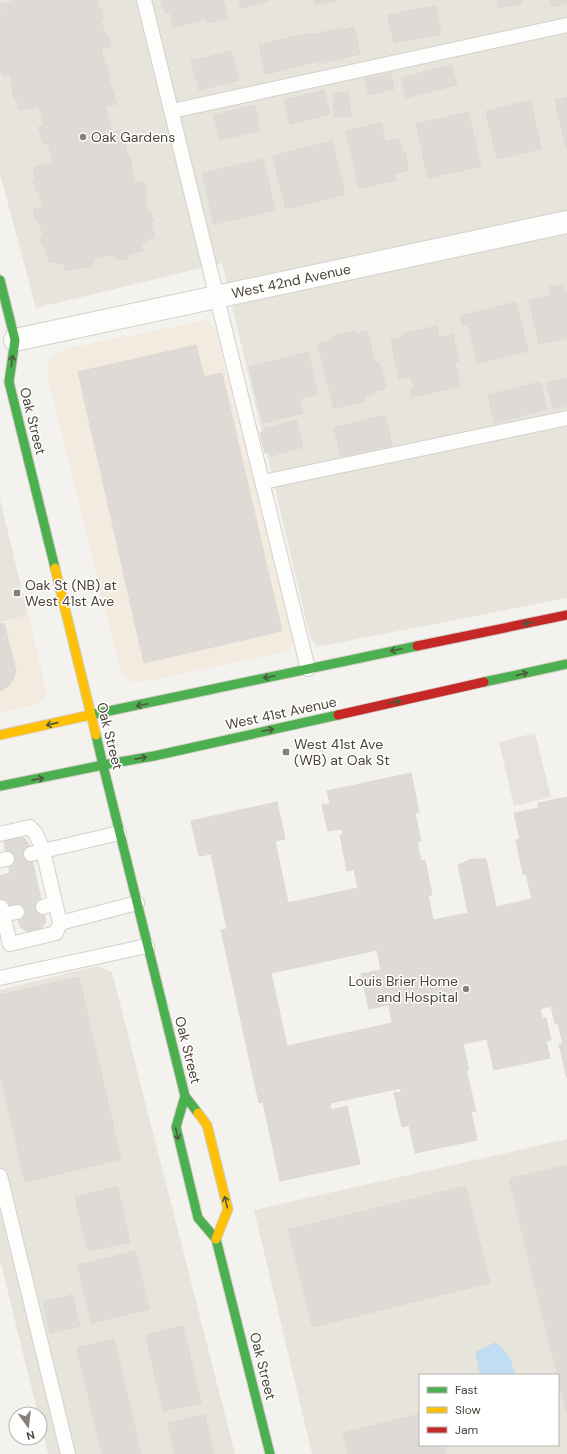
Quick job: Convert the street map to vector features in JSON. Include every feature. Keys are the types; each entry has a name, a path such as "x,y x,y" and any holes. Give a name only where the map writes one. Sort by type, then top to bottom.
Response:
{"main road":[{"name":"Oak Street","path":"0,280 15,340 9,382 90,715 185,1096 206,1125 228,1209 216,1239"},
{"name":"Oak Street","path":"0,370 9,382"},
{"path":"0,735 567,615"},
{"name":"West 41st Avenue","path":"0,786 567,664"},
{"name":"Oak Street","path":"185,1096 176,1127 198,1218 216,1239 270,1454"}],"street":[{"name":"West 42nd Avenue","path":"15,340 567,222"}],"lane":[{"path":"144,0 308,669"},
{"path":"172,111 567,25"},
{"path":"262,482 567,418"},
{"path":"0,834 30,827 36,834 37,853 49,905 60,923"},
{"path":"37,853 119,833"},
{"path":"60,923 137,903"},
{"path":"17,912 2,911 10,944 56,933 60,923"},
{"path":"0,978 147,946"},
{"path":"0,1176 68,1454"}],"shaded area":[{"path":"0,0 567,0 567,598 317,647 310,637 222,263 36,308 0,174"},
{"path":"207,320 216,331 293,640 289,651 148,681 134,682 127,679 120,670 48,377 48,365 51,358 58,352 69,348"},
{"path":"0,499 28,615 0,622"},
{"path":"28,615 44,680 46,695 40,702 30,706 0,713 0,622"},
{"path":"535,733 551,797 514,806 499,742"},
{"path":"97,966 112,972 235,1454 48,1454 46,1446 48,1446 48,1406 36,1406 0,1260 0,990"},
{"path":"567,1139 567,1454 312,1454 254,1210"}],"water":[{"path":"496,1342 510,1357 515,1374 480,1374 475,1352"}],"building":[{"name":"Oak Gardens","path":"16,0 96,0 98,8 101,8 104,19 101,20 105,36 108,35 111,46 101,49 105,65 107,65 110,76 108,77 117,104 105,106 112,133 123,130 128,157 130,156 134,184 144,182 147,194 144,195 148,210 150,210 154,221 151,222 154,237 147,239 147,242 141,244 143,251 128,254 129,258 117,260 116,257 114,258 113,254 93,259 94,263 91,264 92,266 65,270 64,263 57,264 56,261 49,262 45,247 43,247 40,237 43,236 39,220 36,221 33,209 43,207 39,191 36,191 33,180 36,179 33,168 53,163 48,143 43,144 38,127 44,126 39,106 19,110 17,99 14,99 10,74 3,76 3,73 0,72 0,13 2,13 0,5"},
{"path":"161,0 223,0 228,18 207,23 206,19 173,27 170,12 165,14"},
{"path":"239,0 270,0 241,8"},
{"path":"314,0 338,0 315,5"},
{"path":"497,0 521,0 522,4 499,8"},
{"path":"550,0 567,0 567,3 552,7"},
{"path":"436,6 441,34 394,43 388,15"},
{"path":"354,27 360,54 318,64 312,35 341,28 341,31"},
{"path":"310,33 317,61 265,74 259,45"},
{"path":"231,51 239,80 199,90 191,61"},
{"path":"451,65 457,85 406,98 401,78"},
{"path":"391,73 394,89 369,95 365,79"},
{"path":"324,90 330,114 290,124 284,100"},
{"path":"348,92 351,116 334,117 333,94"},
{"path":"567,97 567,148 566,148 555,100"},
{"path":"530,100 541,149 497,159 486,111"},
{"path":"255,105 260,131 219,140 214,115"},
{"path":"468,112 481,166 428,178 416,124"},
{"path":"381,123 385,141 399,139 402,152 405,152 409,170 394,174 396,180 359,188 346,131"},
{"path":"332,141 345,194 286,209 273,156"},
{"path":"263,159 275,210 214,224 202,173"},
{"path":"563,284 565,292 567,291 567,338 539,344 529,300 551,295 549,287"},
{"path":"516,302 528,351 477,363 468,325 462,326 460,316"},
{"path":"437,326 439,338 453,334 459,362 455,362 460,386 412,397 410,390 414,389 411,376 399,379 391,340 403,337 402,334"},
{"path":"355,331 355,334 367,331 375,363 379,362 386,388 374,391 375,394 364,397 365,401 334,408 318,344 335,339 334,336"},
{"path":"196,345 204,377 222,373 282,631 144,663 78,372"},
{"path":"308,352 318,394 299,399 303,413 263,423 249,367"},
{"path":"567,378 567,406 553,409 547,383"},
{"path":"540,382 547,409 495,423 488,395"},
{"path":"385,415 392,445 341,456 334,428"},
{"path":"296,420 303,447 271,456 270,452 265,453 260,433 264,431 264,429"},
{"path":"4,623 16,671 13,680 8,686 0,691 0,624"},
{"name":"Louis Brier Home and Hospital","path":"411,773 419,812 415,813 421,841 417,842 421,861 425,860 432,895 428,896 433,920 468,913 458,865 472,859 486,859 496,907 532,899 526,874 523,874 516,840 520,839 514,813 539,808 538,803 567,797 567,1078 559,1044 563,1044 558,1023 555,1024 551,1006 540,1009 542,1018 546,1018 551,1040 546,1041 550,1058 494,1070 487,1039 463,1044 469,1070 466,1070 476,1111 471,1112 477,1140 415,1153 409,1125 402,1127 394,1093 401,1092 401,1088 330,1103 331,1110 347,1106 360,1164 280,1181 263,1102 259,1103 221,930 227,929 211,854 199,856 191,821 277,802 285,839 275,841 288,903 358,888 354,869 347,871 340,835 343,834 342,829 328,831 322,805 330,804 327,791","holes":["377,950 381,970 361,974 369,1009 389,1005 392,1023 287,1046 271,973"]},
{"path":"19,836 25,839 29,845 46,922 39,931 30,933 20,927 15,904 0,907 0,876 10,873 4,843 7,838"},
{"path":"79,977 121,1159 25,1182 0,1073 0,995"},
{"path":"567,1165 567,1413 559,1381 559,1374 557,1374 509,1179"},
{"path":"466,1186 490,1283 312,1327 288,1230"},
{"path":"117,1187 130,1242 88,1251 75,1197"},
{"path":"135,1251 149,1309 91,1323 78,1265"},
{"path":"72,1295 80,1326 50,1333 43,1302"},
{"path":"183,1326 201,1403 163,1411 146,1335"},
{"path":"114,1339 141,1454 102,1454 77,1348"},
{"path":"419,1414 419,1446 444,1446 446,1454 348,1454 343,1433"},
{"path":"205,1415 214,1454 175,1454 168,1423"}],"traffic: fast":[{"path":"0,280 15,340 9,382 55,568"},
{"path":"90,715 417,646"},
{"path":"484,682 567,664"},
{"path":"96,735 103,765 154,756 338,715"},
{"path":"0,786 103,765 185,1096 198,1113"},
{"path":"185,1096 176,1127 198,1218 216,1239 270,1454"}],"traffic: slow":[{"path":"55,568 96,735"},
{"path":"0,735 90,715"},
{"path":"198,1113 207,1125 228,1209 216,1239"}],"traffic: jam":[{"path":"417,646 567,615"},
{"path":"338,715 484,682"}],"place":[{"name":"Oak Gardens","path":"83,137"},
{"name":"Oak St (NB) at West 41st Ave","path":"17,593"},
{"name":"West 41st Ave (WB) at Oak St","path":"286,752"},
{"name":"Louis Brier Home and Hospital","path":"466,989"}]}
